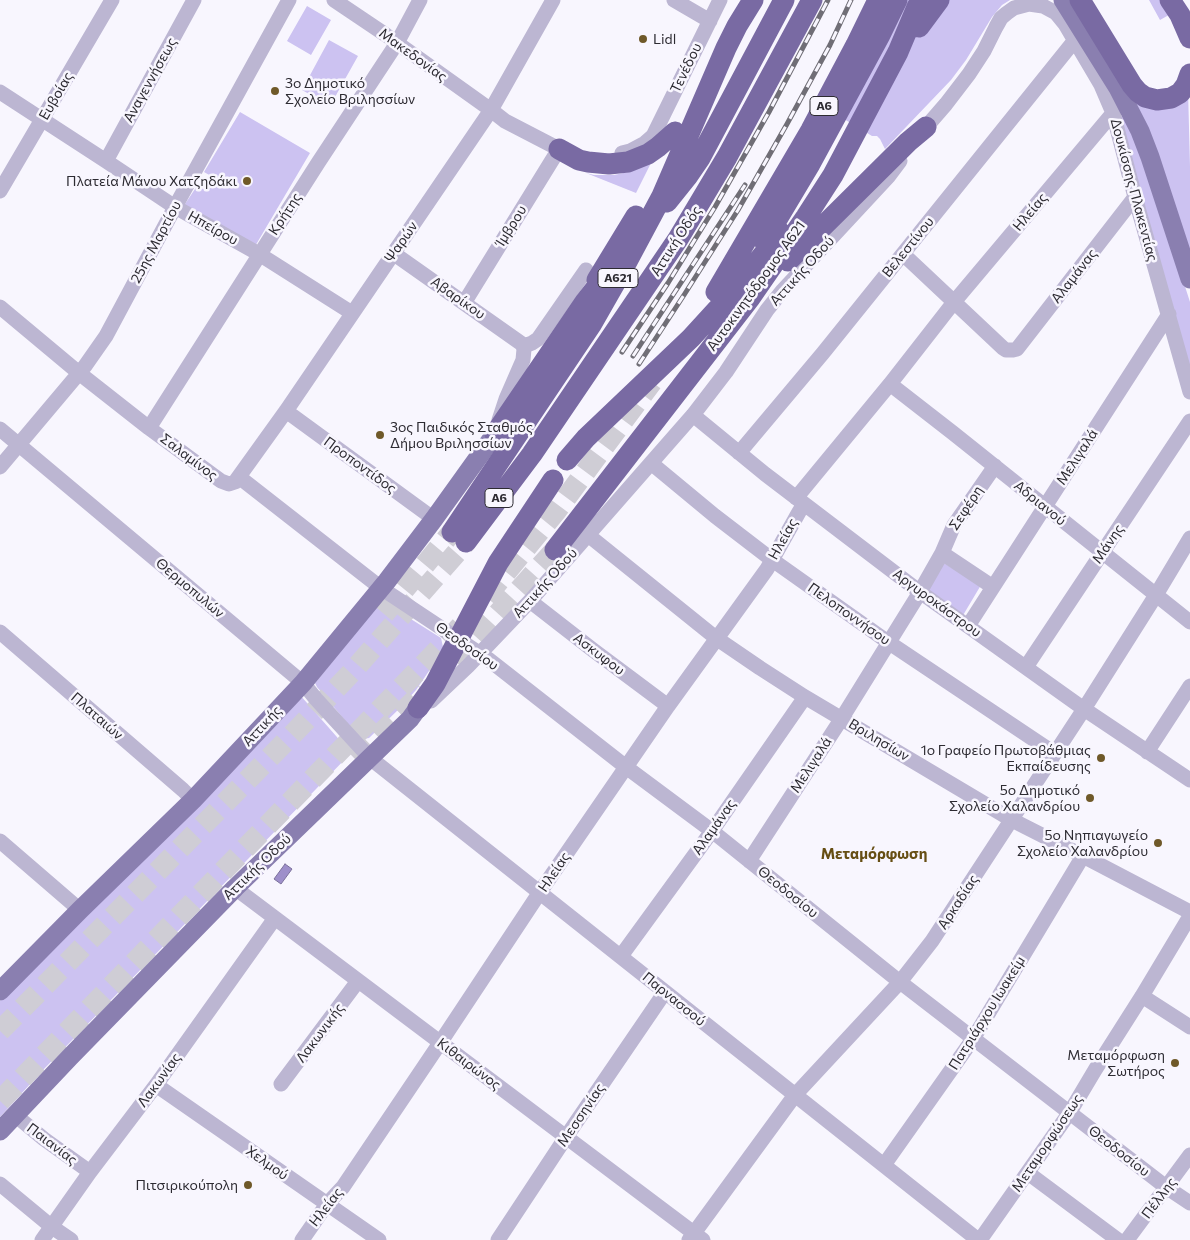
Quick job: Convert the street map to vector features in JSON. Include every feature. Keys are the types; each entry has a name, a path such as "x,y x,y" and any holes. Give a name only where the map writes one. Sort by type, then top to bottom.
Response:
{"highway":[{"path":"644,290 680,206 705,131 771,0"},
{"path":"584,302 596,272 688,177 784,0"},
{"name":"Αττική Οδός","path":"459,537 532,454 678,239 727,157 812,0"},
{"name":"Α6","path":"734,294 811,130 878,0"},
{"path":"734,294 810,164 897,0"},
{"path":"904,38 939,0"},
{"path":"1080,0 1132,85 1145,97 1157,100 1171,98 1180,93 1186,85 1190,74"},
{"path":"495,434 584,302 636,217 710,55 726,25 748,2"},
{"name":"Α621","path":"459,537 591,325 623,269 662,196 748,2"},
{"path":"734,294 770,246 823,168 904,38 919,4"},
{"path":"1173,4 1190,38"},
{"path":"567,460 586,438 691,338 734,294 926,127"},
{"path":"559,149 579,160 588,162 609,164 628,162 648,154 675,132"},
{"name":"Αυτοκινητόδρομος Α621","path":"555,550 734,294"},
{"path":"418,708 435,684 498,563 553,480"}],"main road":[{"name":"Δουκίσσης Πλακεντίας","path":"1063,0 1118,88 1140,131 1190,279"},
{"name":"Αττικής","path":"0,992 80,910 193,800 303,683 381,588 434,519 495,434"},
{"name":"Αττικής Οδού","path":"0,1131 234,888 410,719 418,708"}],"street":[{"name":"Ευβοίας","path":"0,191 112,0"},
{"name":"Αναγεννήσεως","path":"106,161 194,0"},
{"name":"25ης Μαρτίου","path":"0,468 79,373 106,336 289,0"},
{"name":"Μακεδονίας","path":"334,0 505,121 559,149"},
{"name":"Κρήτης","path":"149,428 396,43 420,0"},
{"name":"Ψαρών","path":"232,480 286,411 491,110 554,0"},
{"path":"674,0 710,21"},
{"name":"Τενέδου","path":"653,136 720,0"},
{"name":"Αττικής Οδού","path":"418,708 427,705 468,666 530,601 693,415 726,372 767,310 783,290 888,177 946,104 969,74 1002,18 1014,8 1028,4 1043,6"},
{"name":"Δουκίσσης Πλακεντίας","path":"1043,6 1050,9 1060,18 1075,40 1101,84 1113,113 1190,392"},
{"name":"Βελεστίνου","path":"739,453 903,254 1075,40"},
{"name":"Ηπείρου","path":"0,92 175,207 260,254 352,313"},
{"name":"Μακεδονίας","path":"491,110 506,114 571,149 587,155 607,156 630,151 653,136"},
{"name":"Ηλείας","path":"302,1240 327,1204 343,1187 540,892 668,706 767,569 799,512 800,501 954,302 1113,113"},
{"name":"Ίμβρου","path":"464,303 559,149"},
{"name":"Αλαμάνας","path":"954,302 1003,348 1010,351 1017,349 1135,197"},
{"name":"Αβαρίκου","path":"393,253 522,344"},
{"path":"903,254 954,302"},
{"path":"495,434 506,399 523,360 524,349 522,344 527,345 538,339 596,272"},
{"name":"Σαλαμίνος","path":"0,307 149,428 232,480 381,588"},
{"name":"Μελιγαλά","path":"968,626 1169,314"},
{"name":"Αδριανού","path":"890,384 1190,622"},
{"name":"Προποντίδος","path":"286,411 434,519"},
{"name":"Αργυροκάστρου","path":"693,415 800,501 920,592 1084,709 1190,780"},
{"name":"Μάνης","path":"1026,667 1190,421"},
{"name":"Θερμοπυλών","path":"0,429 303,683 370,758"},
{"name":"Πελοποννήσου","path":"651,463 771,559 888,642 1054,753"},
{"name":"Σεφέρη","path":"920,592 942,553 954,525 995,466"},
{"name":"Βριλησίων","path":"588,535 716,638 805,697 1012,820 1190,912"},
{"name":"Αρκαδίας","path":"695,1238 795,1095 900,982 932,941 1084,709 1190,538"},
{"path":"942,553 993,587"},
{"name":"Θεοδοσίου","path":"381,588 480,653 626,767 712,831 900,982 1166,1187 1190,1203"},
{"name":"Μελιγαλά","path":"749,861 842,718 920,592"},
{"name":"Ασκυφου","path":"530,601 668,706"},
{"name":"Πλαταιών","path":"0,632 193,800"},
{"path":"1147,752 1190,686"},
{"name":"Αλαμάνας","path":"621,956 712,831 805,697"},
{"name":"Παρνασσού","path":"370,758 979,1240"},
{"path":"0,841 80,910"},
{"name":"Πατριάρχου Ιωακείμ","path":"884,1166 974,1039 1083,856"},
{"name":"Κιθαιρώνος","path":"234,888 566,1137 695,1238"},
{"name":"Μεταμορφώσεως","path":"979,1240 1070,1112 1190,916"},
{"name":"Λακωνίας","path":"42,1240 275,918"},
{"name":"Λακωνικής","path":"281,1084 358,981"},
{"name":"Μεσσηνίας","path":"498,1240 666,992"},
{"path":"1142,996 1190,1027"},
{"name":"Χελμού","path":"156,1085 379,1240"},
{"name":"Παιανίας","path":"15,1115 44,1139 90,1172"},
{"name":"Πέλλης","path":"1127,1240 1190,1155"},
{"path":"1028,1173 1118,1240"},
{"path":"0,1184 52,1228 71,1240"}],"shaded area":[{"path":"905,0 1010,0 1002,5 992,17 966,60 951,80 885,149 877,136 872,136 844,119"},
{"path":"1149,0 1179,0 1183,7 1160,20"},
{"path":"307,6 331,20 311,55 287,41"},
{"path":"329,40 358,56 330,106 302,90"},
{"path":"1188,89 1190,167 1190,266 1130,96"},
{"path":"240,112 310,153 254,248 183,207 197,186 204,189 211,176 204,172"},
{"path":"1122,116 1130,130 1152,184 1190,302 1190,370 1119,118"},
{"path":"651,163 636,193 586,173 614,175"},
{"path":"942,562 981,585 962,617 925,592"},
{"path":"382,603 387,604 441,638 443,647 416,690 369,738 363,739 359,737 315,683 377,606"},
{"path":"300,695 351,753 42,1071 0,1117 0,1001"},
{"path":"285,864 292,869 281,884 274,879"}],"tunnel":[{"path":"486,597 557,510 652,382"},
{"path":"384,614 452,532"},
{"path":"0,1031 293,734 352,672 466,542"},
{"path":"455,661 555,550"},
{"path":"0,1101 461,626"},
{"path":"355,759 424,691"}],"railway":[{"path":"622,352 715,207 769,112 828,0"},
{"path":"639,364 738,210 830,45 851,0"},
{"path":"633,356 745,185"}],"place":[{"name":"Lidl","path":"643,39"},
{"name":"3ο Δημοτικό Σχολείο Βριλησσίων","path":"275,91"},
{"name":"Πλατεία Μάνου Χατζηδάκι","path":"247,181"},
{"name":"3ος Παιδικός Σταθμός Δήμου Βριλησσίων","path":"380,435"},
{"name":"1ο Γραφείο Πρωτοβάθμιας Εκπαίδευσης","path":"1101,758"},
{"name":"5ο Δημοτικό Σχολείο Χαλανδρίου","path":"1090,798"},
{"name":"5ο Νηπιαγωγείο Σχολείο Χαλανδρίου","path":"1158,843"},
{"name":"Μεταμόρφωση Σωτήρος","path":"1175,1063"},
{"name":"Πιτσιρικούπολη","path":"248,1185"}],"district":[{"name":"Μεταμόρφωση","path":"874,854"}]}
